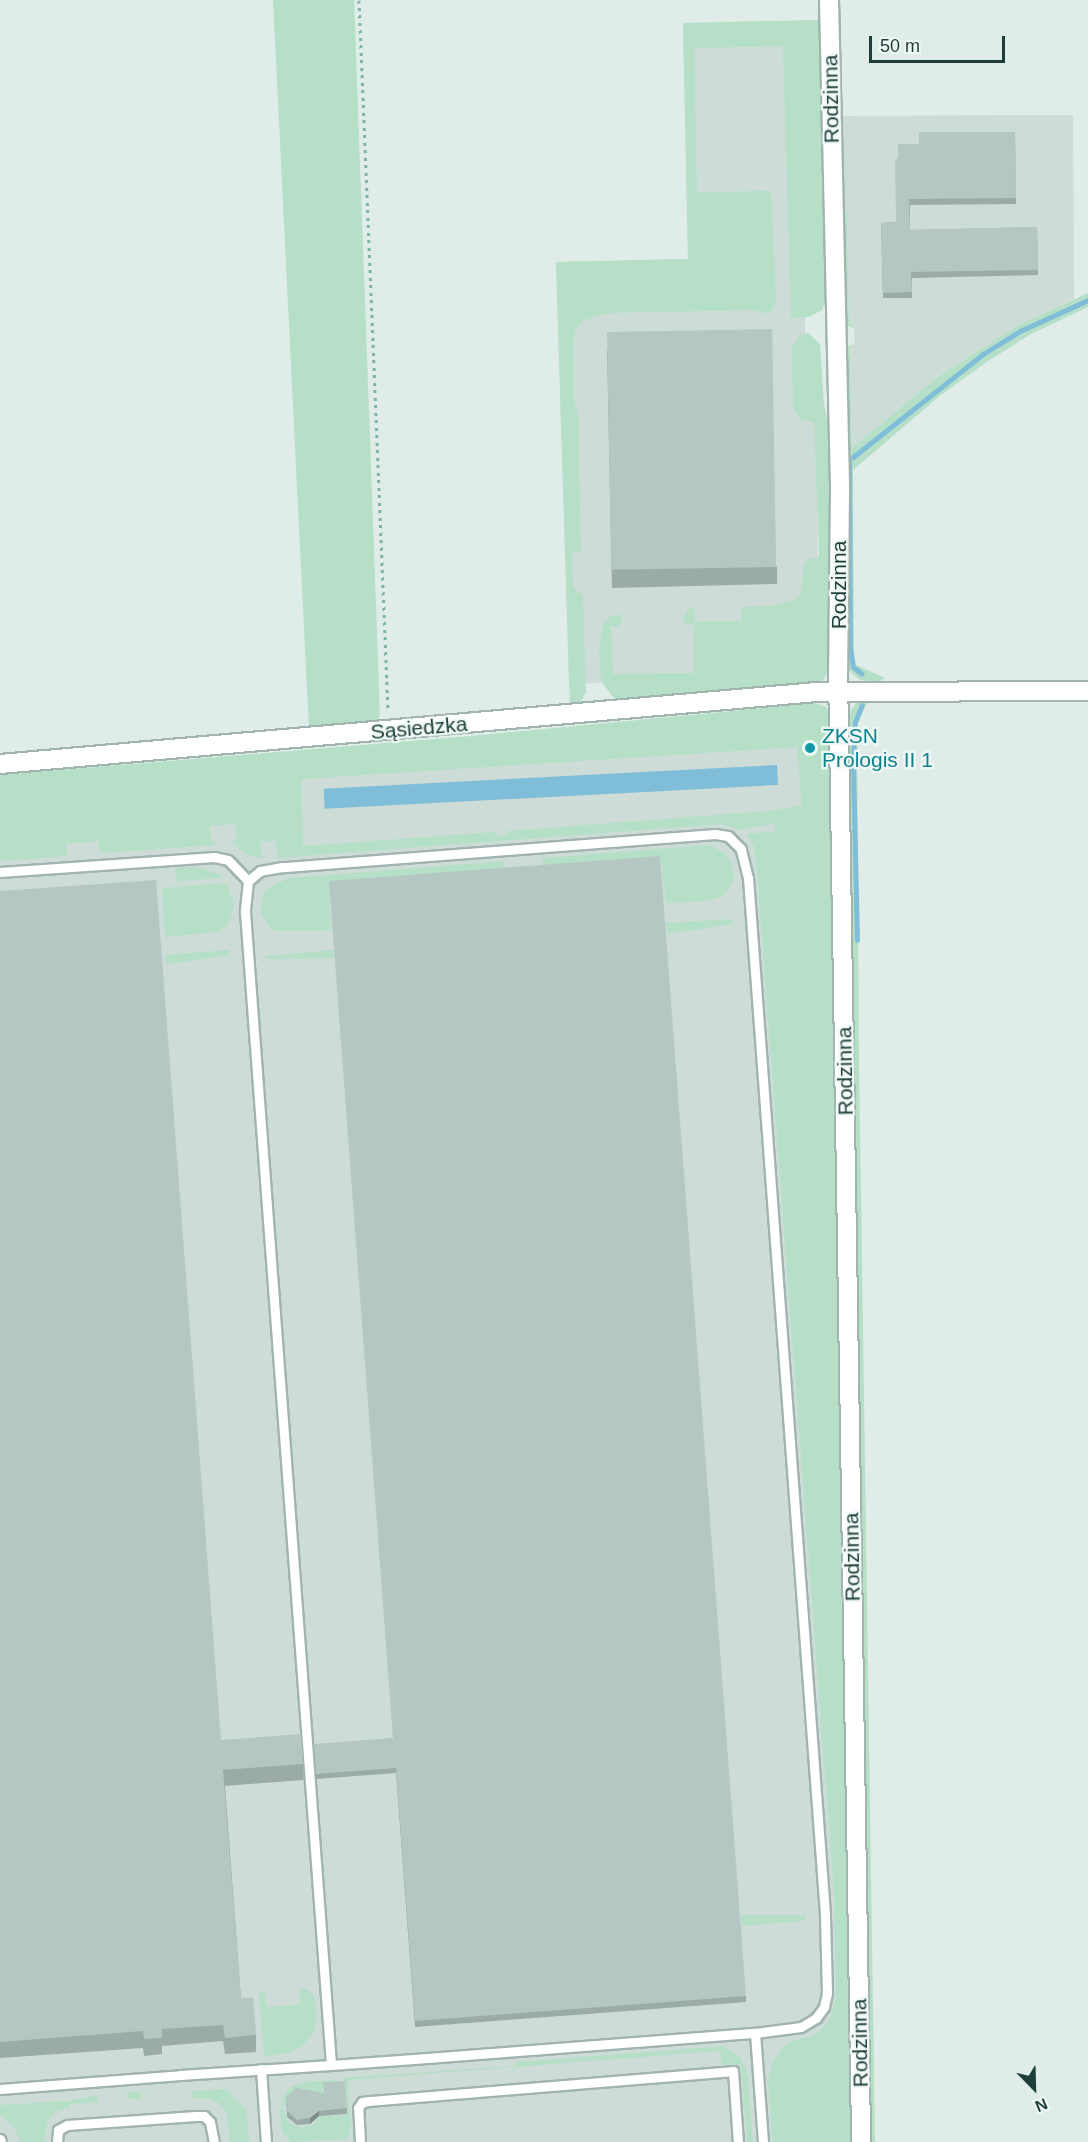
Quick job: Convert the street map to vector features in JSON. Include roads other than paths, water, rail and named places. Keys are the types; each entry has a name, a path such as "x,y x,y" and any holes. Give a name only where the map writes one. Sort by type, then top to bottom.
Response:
{"street":[{"name":"Rodzinna","path":"829,0 840,491 839,691 861,2142"},
{"name":"Sąsiedzka","path":"0,764 839,691 1088,691"}],"lane":[{"path":"0,2089 261,2069 332,2066 755,2032 807,2025 824,2007 827,1993 823,1883 748,878 744,856 733,840 715,834 282,867 260,871 248,880 244,902 245,924 332,2066"},
{"path":"0,872 214,857 228,860 248,880"},
{"path":"755,2032 763,2142"},
{"path":"261,2069 266,2142"},
{"path":"360,2142 358,2109 362,2103 369,2101 733,2071 738,2142"},
{"path":"57,2142 58,2130 67,2126 204,2116 210,2122 214,2142"}],"water":[{"path":"777,765 778,785 325,809 324,789"}],"waterway":[{"path":"853,457 983,354 1020,331 1088,300"},
{"path":"849,460 850,648 853,667 862,674"},
{"path":"857,940 853,758 855,722 862,705"}],"place":[{"name":"ZKSN Prologis II 1","path":"810,748"}]}
